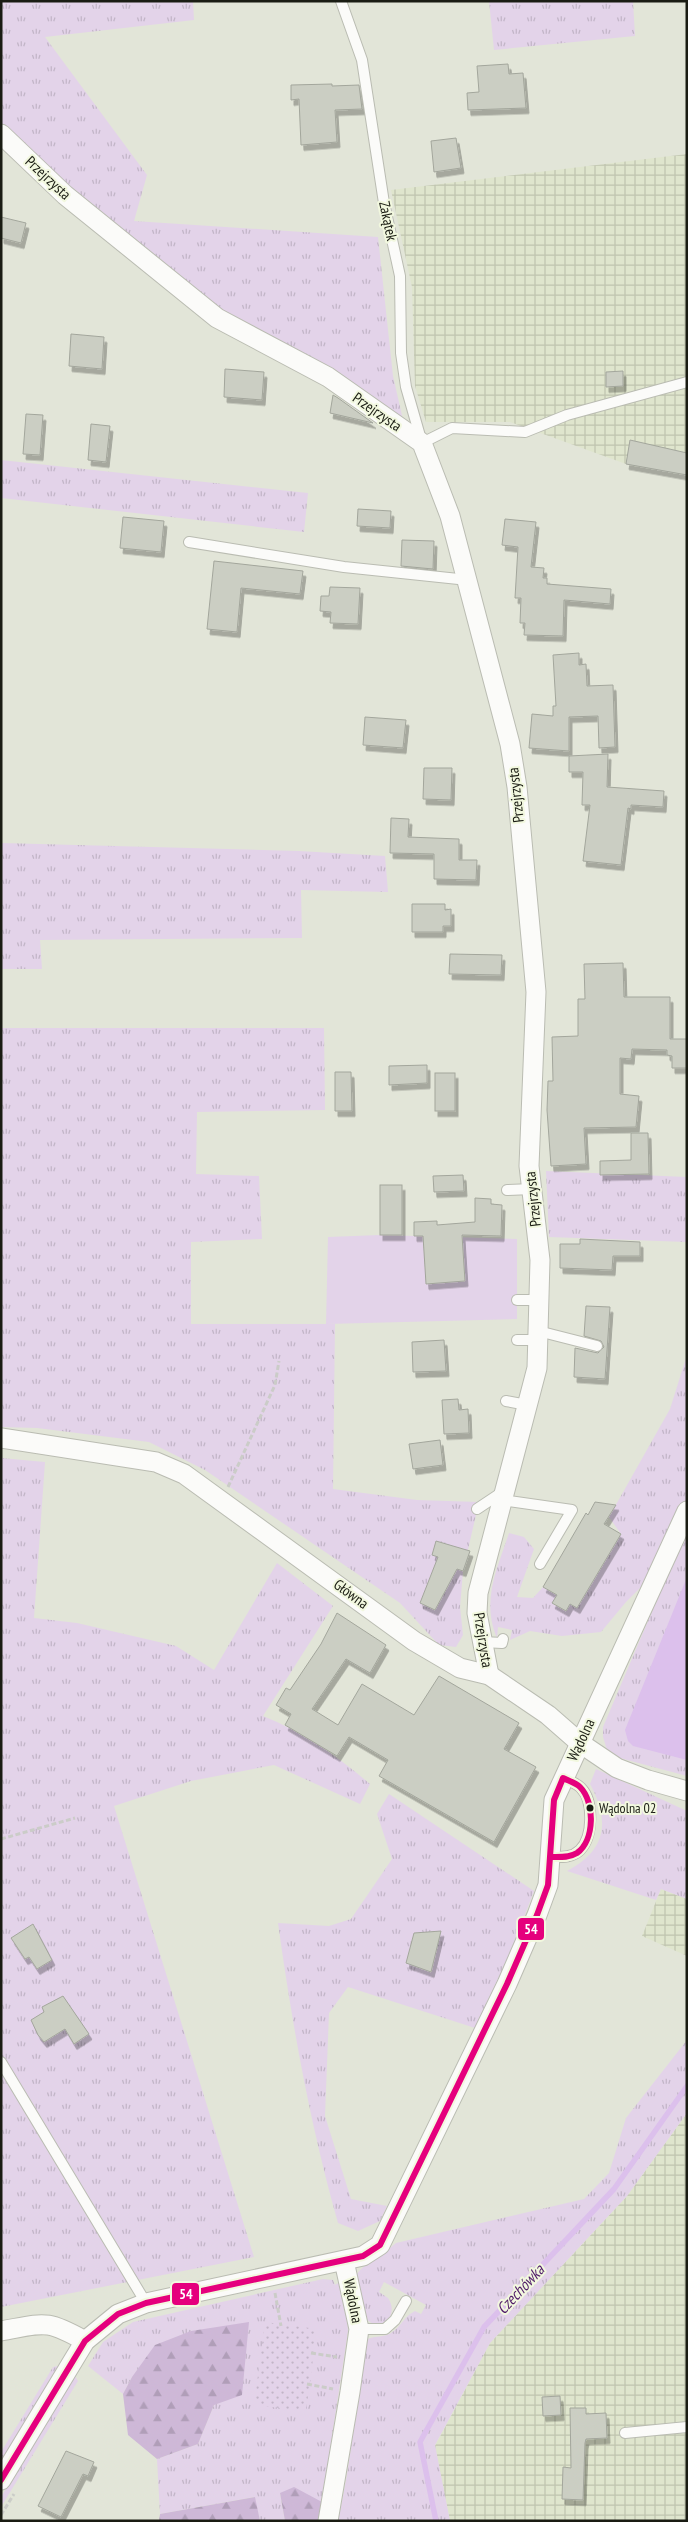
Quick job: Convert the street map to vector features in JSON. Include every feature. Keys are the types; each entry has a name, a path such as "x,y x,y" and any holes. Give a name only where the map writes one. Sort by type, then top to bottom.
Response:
{"street":[{"name":"Przejrzysta","path":"1,134 64,195 217,318 328,377 422,443 450,516 510,744 517,787 536,992 529,1166 540,1260 537,1368 478,1593 477,1613 489,1675"},
{"name":"Główna","path":"1,1438 156,1462 184,1474 414,1641 460,1668 489,1675 548,1715 580,1743 617,1768 648,1780 687,1791"},
{"name":"Wądolna","path":"328,2521 359,2329 344,2261 369,2254 380,2245 385,2237 522,1949 548,1885 554,1800 687,1511"},
{"path":"1,2480 85,2341 118,2314 146,2303 344,2261"},
{"path":"1,2331 41,2323 53,2324 85,2341"}],"lane":[{"name":"Zakątek","path":"341,1 362,60 384,203 400,276 401,353 406,387 422,443"},
{"path":"422,443 452,428 525,432 567,415 687,382"},
{"path":"189,542 344,567 468,580"},
{"path":"508,1190 532,1189"},
{"path":"517,1300 539,1300"},
{"path":"517,1340 538,1336 597,1346"},
{"path":"506,1401 527,1405"},
{"path":"478,1509 503,1496 572,1510 540,1564"},
{"path":"482,1642 502,1643 503,1639"},
{"path":"550,1857 567,1857 579,1852 587,1840 590,1804 581,1788 563,1778"},
{"path":"1,2062 146,2303"},
{"path":"359,2329 385,2329 396,2320 406,2300"},
{"path":"626,2432 687,2427"}],"path":[{"path":"222,1501 275,1385 279,1361"},
{"path":"1,1839 75,1818"},
{"path":"273,2287 281,2326"},
{"path":"312,2353 355,2360"},
{"path":"307,2384 350,2392"}],"shaded area":[{"path":"687,154 687,475 626,464 510,422 426,422 415,386 412,287 391,190"},
{"path":"687,1577 687,1760 633,1746 628,1741 625,1730"},
{"path":"661,1889 687,1899 687,1956 642,1936"},
{"path":"687,2113 687,2521 450,2521 435,2446 490,2343 627,2196"}],"green space":[{"path":"1,1 193,1 194,20 45,37 147,175 134,221 378,237 393,376 403,420 217,308 68,188 1,123"},
{"path":"489,1 633,1 635,36 494,50"},
{"path":"1,460 308,493 304,532 1,498"},
{"path":"1,843 299,851 385,856 388,892 301,890 302,938 40,940 42,969 1,969"},
{"path":"1,1028 324,1028 325,1110 197,1112 196,1174 259,1176 262,1239 191,1242 191,1324 335,1324 333,1489 417,1500 479,1502 463,1571 460,1607 463,1635 456,1647 439,1645 400,1603 205,1470 149,1442 37,1428 1,1427"},
{"path":"546,1171 687,1177 687,1242 549,1237"},
{"path":"380,1235 517,1239 517,1319 326,1324 328,1237"},
{"path":"686,1358 687,1511 664,1564 626,1602 601,1632 562,1636 530,1631 510,1640 512,1630 498,1627 497,1638 490,1611 492,1585 509,1533 524,1537 534,1549 517,1597 533,1598 543,1587 557,1595 553,1604 566,1611 570,1604 577,1608 621,1534 609,1517 670,1409"},
{"path":"1,1458 45,1462 34,1618 77,1623 176,1646 214,1670 277,1563 333,1606 263,1716 292,1729 319,1746 370,1784 360,1804 274,1765 191,1781 114,1806 254,2257 1,2307"},
{"path":"687,1529 687,1776 616,1757 608,1753 603,1737 603,1727"},
{"path":"596,1769 687,1811 687,1899 661,1889 656,1900 567,1871 590,1854 601,1834 600,1810 590,1784"},
{"path":"389,1794 534,1891 511,1951 475,2028 348,1987 329,2013 325,2116 351,2199 387,2206 380,2221 358,2231 338,2223 328,2186 303,2074 289,1999 278,1923 329,1926 351,1919 392,1859 377,1814"},
{"path":"687,2040 687,2113 627,2196 490,2343 435,2445 450,2521 338,2521 353,2433 362,2344 368,2339 391,2333 411,2313 415,2311 421,2314 426,2305 384,2282 379,2292 388,2298 391,2303 390,2317 383,2323 373,2324 363,2317 356,2275 364,2266 396,2243 584,2199 609,2173 626,2118"},
{"path":"323,2279 333,2280 335,2285 340,2282 347,2314 348,2331 322,2502 280,2494 285,2521 260,2521 254,2497 160,2514 157,2459 198,2444 214,2405 132,2377 123,2394 88,2366 103,2342 133,2322"},
{"path":"249,2322 242,2395 214,2405 198,2444 157,2459 128,2435 123,2394 132,2377 155,2345 191,2331"},
{"path":"265,2322 317,2329 306,2411 254,2405"},
{"path":"53,2367 60,2367 1,2464 1,2452"},
{"path":"75,2376 78,2381 1,2507 1,2497"},
{"path":"294,2487 322,2502 318,2521 285,2521 280,2493"},
{"path":"255,2497 260,2521 159,2521 160,2514"}],"building":[{"path":"508,64 509,74 523,73 526,108 468,110 467,93 479,92 477,66"},
{"path":"332,84 332,86 359,85 362,109 335,110 337,142 301,145 299,99 291,100 291,85"},
{"path":"456,138 461,168 434,172 431,141"},
{"path":"1,217 26,223 21,243 1,238"},
{"path":"71,334 104,337 102,369 69,366"},
{"path":"225,369 264,372 262,400 224,397"},
{"path":"623,371 623,386 606,387 606,372"},
{"path":"333,395 338,398 373,423 330,413"},
{"path":"26,414 43,415 40,455 23,454"},
{"path":"91,424 110,426 106,462 88,460"},
{"path":"630,440 687,453 687,475 626,464"},
{"path":"358,509 391,511 390,528 357,526"},
{"path":"123,517 164,521 161,552 120,548"},
{"path":"505,519 536,522 531,567 544,568 543,578 547,578 547,584 611,589 610,604 564,600 563,636 524,635 525,623 520,623 521,598 515,598 518,547 502,545"},
{"path":"402,540 434,541 433,569 401,566"},
{"path":"214,561 303,571 300,594 241,588 237,632 207,629"},
{"path":"330,587 360,588 358,624 330,623 331,612 320,611 321,596 329,596"},
{"path":"579,653 579,665 586,664 587,686 613,685 615,747 599,748 598,716 569,717 569,751 529,748 532,714 553,716 553,706 556,706 553,655"},
{"path":"365,717 406,720 403,748 363,745"},
{"path":"608,754 607,787 664,791 663,807 631,805 631,809 628,808 621,865 583,861 590,805 582,805 583,772 569,772 569,756"},
{"path":"424,768 452,768 451,800 423,799"},
{"path":"391,818 409,819 408,837 459,839 459,860 477,860 476,880 434,879 434,854 390,853"},
{"path":"412,904 445,904 445,910 451,909 451,926 443,926 443,932 412,932"},
{"path":"450,954 502,955 501,975 449,974"},
{"path":"623,963 624,997 670,997 670,1039 687,1039 687,1068 672,1068 672,1056 667,1055 667,1050 632,1049 631,1059 620,1058 620,1094 639,1096 636,1127 584,1128 586,1164 551,1166 547,1110 548,1081 553,1081 552,1037 578,1036 578,999 585,999 584,964"},
{"path":"427,1065 427,1083 389,1085 389,1066"},
{"path":"335,1072 351,1072 352,1111 335,1111"},
{"path":"435,1073 455,1073 455,1111 435,1111"},
{"path":"631,1133 648,1133 649,1174 600,1175 600,1161 631,1160"},
{"path":"463,1175 464,1191 434,1192 433,1176"},
{"path":"380,1185 402,1185 402,1235 380,1235"},
{"path":"475,1198 491,1199 491,1204 502,1205 501,1236 462,1235 465,1281 426,1284 423,1236 414,1236 414,1222 437,1221 437,1225 475,1222"},
{"path":"580,1239 640,1242 640,1256 613,1256 612,1270 560,1268 560,1244 580,1244"},
{"path":"586,1306 610,1307 605,1379 574,1377 575,1348 598,1353 604,1347 601,1341 584,1336"},
{"path":"444,1340 446,1371 413,1372 412,1342"},
{"path":"458,1399 459,1410 468,1409 469,1433 444,1434 442,1400"},
{"path":"440,1440 443,1465 413,1469 409,1444"},
{"path":"595,1502 616,1505 604,1524 621,1534 577,1608 570,1604 566,1611 552,1603 557,1595 543,1587 586,1513 588,1515"},
{"path":"436,1541 470,1551 463,1571 457,1569 435,1610 420,1603 438,1557 432,1555"},
{"path":"337,1613 386,1645 370,1673 346,1659 312,1709 338,1725 362,1684 414,1715 439,1676 519,1723 504,1749 536,1767 494,1842 379,1776 388,1760 349,1737 337,1756 285,1725 291,1714 276,1705 286,1688 290,1690 321,1644"},
{"path":"33,1924 52,1960 37,1969 29,1957 25,1959 11,1938"},
{"path":"441,1931 431,1972 406,1963 414,1933"},
{"path":"63,1996 89,2034 74,2044 65,2029 44,2042 38,2035 31,2020 44,2012 42,2007"},
{"path":"560,2396 561,2415 543,2416 542,2397"},
{"path":"570,2408 586,2408 586,2414 606,2413 607,2438 586,2439 583,2500 562,2499 563,2467 571,2468"},
{"path":"66,2451 94,2462 88,2476 83,2474 61,2517 38,2506"}],"waterway":[{"name":"Czechówka","path":"436,2521 420,2442 484,2327 614,2189 687,2086"}],"transit line":[{"name":"54","path":"1,2480 85,2341 118,2314 146,2303 363,2256 380,2245 507,1984 537,1915 548,1885 554,1800 563,1778 574,1783 585,1794 590,1811 590,1830 583,1847 577,1853 574,1855 550,1857"}],"place":[{"name":"Wądolna 02","path":"590,1808"}]}
